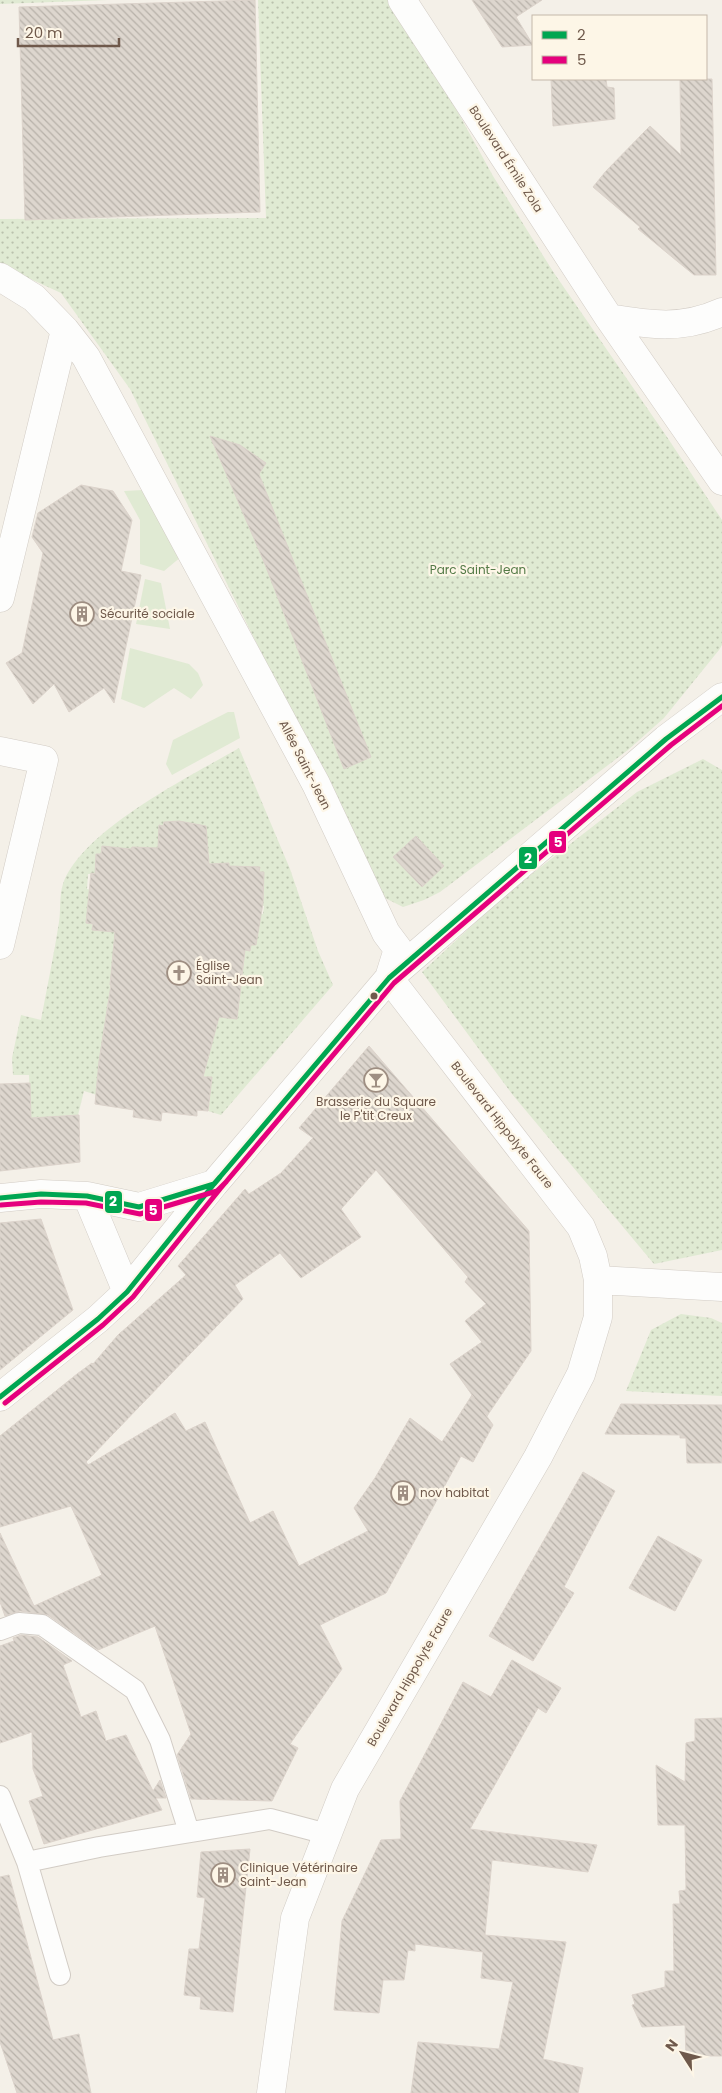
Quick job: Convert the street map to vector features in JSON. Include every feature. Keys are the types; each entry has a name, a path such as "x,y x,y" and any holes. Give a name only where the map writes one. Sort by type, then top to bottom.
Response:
{"street":[{"name":"Boulevard Émile Zola","path":"402,0 610,318 722,481"},
{"name":"Allée Saint-Jean","path":"0,277 34,298 65,330 86,357 316,784 386,933 398,949 389,978"},
{"path":"610,318 650,325 680,325 703,320 722,312"},
{"path":"0,598 65,330"},
{"path":"0,1397 98,1319 127,1292 214,1184 389,978 666,739 722,697"},
{"path":"0,751 44,760 0,945"},
{"name":"Boulevard Hippolyte Faure","path":"271,2093 295,1918 344,1789 538,1457 581,1374 598,1317 598,1280 593,1256 581,1227 389,978"},
{"path":"0,1198 41,1194 87,1196 139,1206 214,1184"},
{"path":"87,1196 127,1292"},
{"path":"598,1280 722,1287"}],"lane":[{"path":"0,1630 18,1623 42,1625 135,1690 160,1740 190,1832"},
{"path":"0,1796 27,1862 60,1974"},
{"path":"27,1862 99,1847 270,1819 328,1834"}],"green space":[{"path":"0,0 108,0 0,4"},
{"name":"Parc Saint-Jean","path":"258,0 389,0 434,69 493,176 554,273 722,520 722,645 664,718 628,750 440,892 403,907 383,897 130,389 61,293 0,265 0,219 266,218"},
{"path":"143,490 182,556 164,571 140,564 140,520 124,491"},
{"path":"145,579 161,583 170,629 136,624"},
{"path":"130,648 189,664 198,673 203,685 191,699 174,688 144,708 121,699"},
{"path":"228,712 234,712 240,738 172,775 166,764 173,740"},
{"path":"239,748 290,869 318,951 333,985 221,1115 208,1111 212,1077 202,1077 214,1016 237,1019 245,950 251,945 256,945 257,940 251,939 254,913 263,914 264,906 255,905 264,873 259,872 260,868 199,866 168,827 168,822 164,822 163,826 160,825 159,861 136,847 132,847 130,858 102,846 101,854 96,854 99,874 88,874 87,889 91,890 94,918 86,918 86,923 122,927 110,985 115,986 108,1001 97,1095 84,1091 78,1115 31,1118 29,1075 13,1075 12,1058 21,1015 41,1020 59,922 63,884 74,864 91,844 139,807"},
{"path":"703,759 722,770 722,1250 654,1264 512,1094 422,972 506,894 637,792"},
{"path":"681,1314 711,1318 722,1323 722,1396 626,1391 651,1330"}],"building":[{"path":"255,0 260,212 25,220 19,7"},
{"path":"472,0 542,0 516,17 532,45 502,47"},
{"path":"712,79 716,275 694,275 638,229 640,227 593,187 650,126 681,155 680,80"},
{"path":"551,80 606,80 607,87 614,88 615,119 553,126"},
{"path":"210,436 240,445 266,463 259,474 371,757 344,769 264,562"},
{"name":"Sécurité sociale","path":"81,485 113,491 132,520 121,571 141,575 114,703 104,688 69,712 54,684 33,704 6,663 22,653 43,553 32,537 38,513"},
{"name":"Église Saint-Jean","path":"179,821 206,826 209,864 229,863 229,866 260,867 259,872 264,872 263,903 256,945 251,945 250,951 245,950 237,1019 219,1017 203,1077 212,1077 208,1111 197,1110 197,1116 162,1112 161,1121 133,1117 134,1110 95,1104 99,1061 111,985 115,932 92,930 93,924 86,923 91,873 95,874 96,854 101,854 102,846 131,849 132,847 158,848 159,825 163,826 164,822"},
{"path":"416,836 444,866 422,887 393,857"},
{"path":"369,1046 529,1231 531,1351 487,1416 450,1364 482,1342 465,1321 486,1304 465,1282 468,1277 376,1170 341,1209 361,1237 301,1278 280,1253 235,1285 243,1299 86,1462 88,1465 175,1413 186,1431 205,1422 250,1523 273,1511 299,1566 368,1531 354,1508 375,1478 410,1418 442,1442 472,1395 493,1425 473,1462 461,1456 386,1593 320,1625 342,1669 290,1744 298,1748 272,1801 191,1799 177,1755 191,1734 155,1626 98,1650 48,1615 20,1611 5,1616 0,1602 0,1533 34,1606 102,1575 71,1506 0,1527 0,1436 77,1374 93,1364 118,1335 186,1275 178,1266 245,1189 249,1194 281,1173 313,1138 299,1128"},
{"path":"30,1083 31,1118 79,1115 80,1162 0,1171 0,1084"},
{"path":"41,1219 73,1310 0,1370 0,1223"},
{"path":"621,1404 722,1405 722,1463 687,1463 686,1438 680,1438 680,1435 605,1434"},
{"path":"583,1472 615,1491 564,1587 574,1593 533,1661 489,1636"},
{"path":"658,1536 702,1560 675,1611 629,1588"},
{"path":"21,1635 38,1637 72,1661 63,1665 81,1717 96,1711 106,1741 126,1735 153,1791 160,1780 166,1798 156,1798 162,1810 44,1844 29,1801 43,1796 33,1769 32,1732 0,1743 0,1646 14,1641 13,1638"},
{"path":"512,1660 561,1688 546,1713 538,1708 470,1829 597,1845 588,1872 492,1860 485,1935 566,1942 543,2059 583,2068 578,2093 411,2093 418,2042 499,2049 513,1982 481,1978 483,1952 415,1944 415,1951 408,1950 404,1980 383,1980 379,2013 334,2010 342,1921 381,1840 401,1839 400,1801 463,1682 491,1697"},
{"path":"722,1718 722,2056 686,2056 685,2025 642,2027 632,2005 635,2004 632,1995 665,1987 665,1971 674,1971 673,1904 680,1904 679,1891 686,1890 685,1825 658,1825 656,1765 685,1782 686,1743 695,1741 695,1719"},
{"path":"250,1849 233,2012 200,2009 201,1997 184,1995 189,1949 199,1949 205,1898 197,1897 201,1852"},
{"path":"9,1875 53,2040 79,2034 91,2093 17,2093 0,2042 0,1877"}],"transit line":[{"name":"2","path":"0,1397 98,1319 127,1292 214,1184 389,978 666,739 722,697"},
{"name":"5","path":"5,1403 103,1325 133,1297 220,1189 394,983 671,745 722,706"},
{"name":"2","path":"0,1198 41,1194 87,1196 139,1207 214,1184 220,1177"},
{"name":"5","path":"1,1205 41,1202 86,1203 140,1214 217,1191 226,1182"}],"place":[{"name":"Sécurité sociale","path":"82,614"},
{"name":"Église Saint-Jean","path":"179,973"},
{"name":"Brasserie du Square le P'tit Creux","path":"376,1080"},
{"name":"nov habitat","path":"403,1493"},
{"name":"Clinique Vétérinaire Saint-Jean","path":"223,1875"}]}
